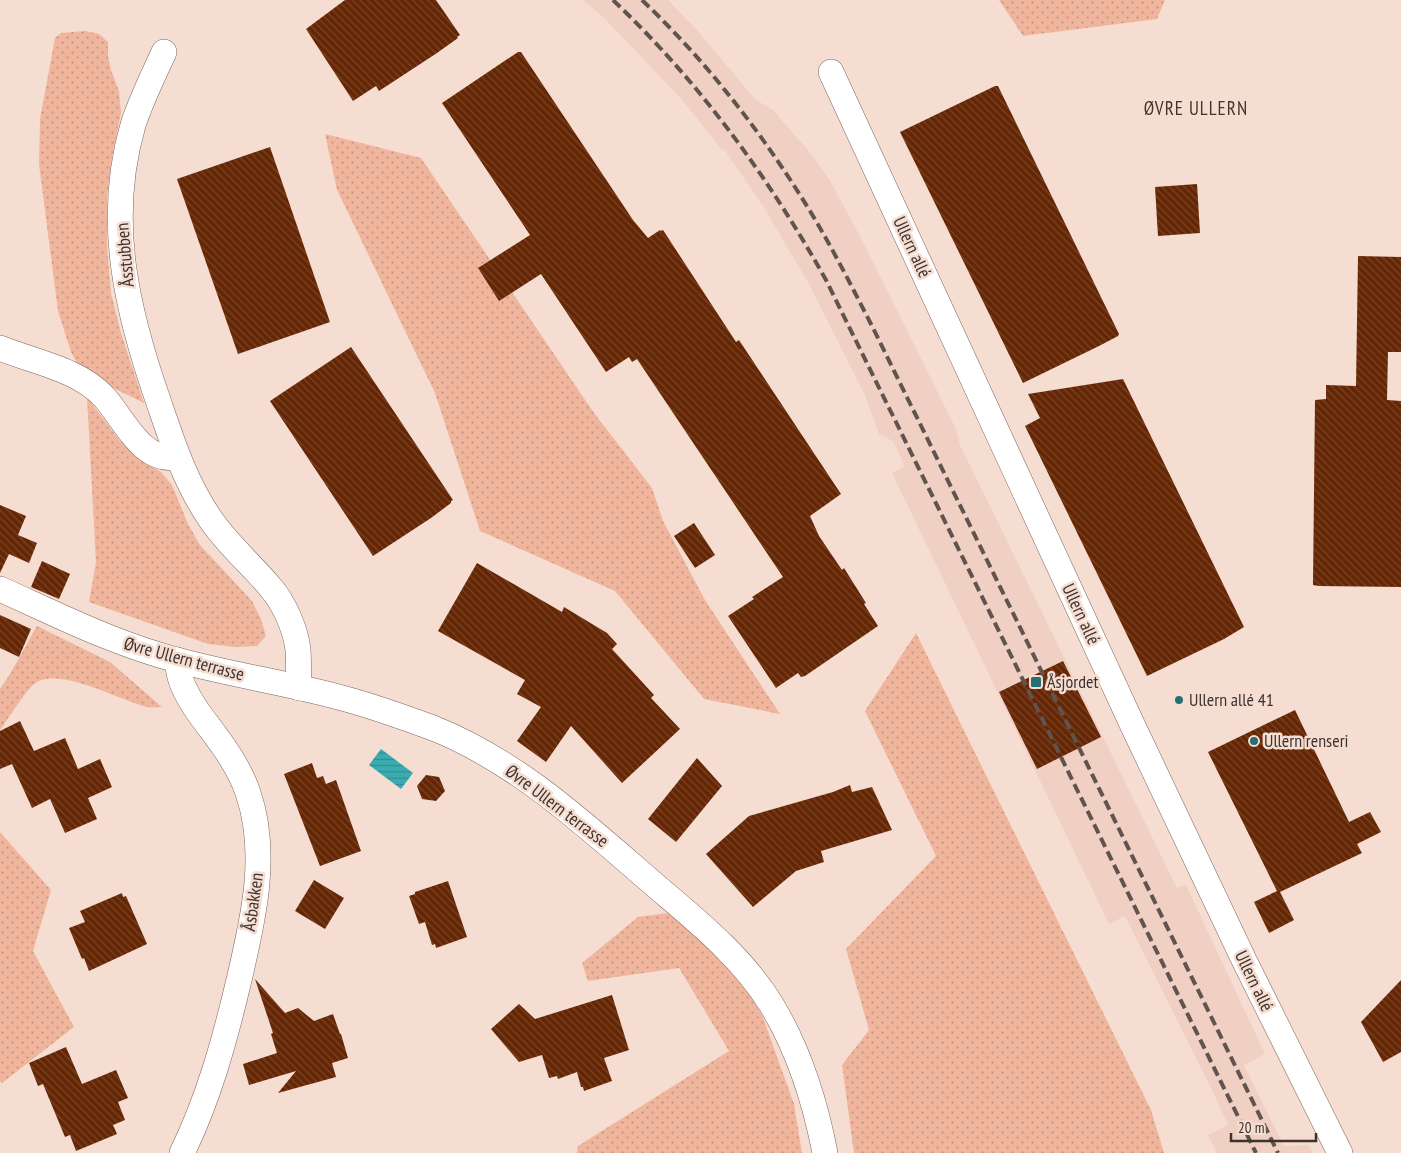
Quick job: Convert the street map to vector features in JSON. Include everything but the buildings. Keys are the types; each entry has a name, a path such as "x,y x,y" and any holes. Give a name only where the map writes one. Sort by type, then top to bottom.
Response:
{"street":[{"name":"Åsstubben","path":"164,52 134,124 124,163 121,228 124,269 130,309 146,365 189,484 212,522 234,549 272,589 291,625 298,648 299,688"},
{"name":"Ullern allé","path":"831,72 1132,724 1244,960 1340,1153"},
{"path":"0,348 83,381 96,389 136,439 147,449 156,456 164,458 178,457"},
{"name":"Øvre Ullern terrasse","path":"0,589 129,646 177,660 299,688 390,712 436,730 484,753 537,786 573,814 698,921 726,947 750,976 774,1011 798,1058 810,1088 825,1153"},
{"name":"Åsbakken","path":"177,660 188,697 225,748 248,793 255,818 258,870 250,927 232,1011 205,1100 182,1153"}],"shaded area":[{"path":"583,0 668,0 696,29 756,100 773,110 807,149 829,179 861,238 956,429 960,445 1177,888 1186,885 1265,1054 1244,1065 1284,1146 1309,1145 1313,1153 1217,1153 1208,1135 1228,1125 1211,1088 1125,916 1109,924 892,473 905,466 893,441 879,434 865,395 809,284 763,206 724,149 722,150 684,102 635,50 602,16"},
{"path":"999,0 1165,0 1157,19 1023,36"},
{"path":"85,31 99,34 108,42 111,70 119,91 121,113 112,157 107,196 107,247 111,293 121,333 144,403 85,374 71,352 58,311 39,164 40,119 55,38 61,33"},
{"path":"325,134 421,158 594,413 652,488 663,521 705,600 780,714 704,699 615,591 480,531 435,393 337,190"},
{"path":"87,397 119,440 140,458 161,472 172,485 188,524 200,545 252,601 261,619 266,636 257,646 235,647 208,644 89,602 96,562"},
{"path":"37,626 110,662 162,707 147,707 136,704 73,681 45,679 30,688 0,730 0,689"},
{"path":"916,633 1151,1110 1164,1153 854,1153 842,1065 869,1030 846,949 936,856 865,711"},
{"path":"0,832 51,890 33,951 74,1027 2,1083 0,1081"},
{"path":"668,913 723,953 762,1015 794,1104 802,1153 577,1153 578,1146 729,1051 679,968 588,981 582,963 638,917"}],"water":[{"path":"381,749 413,773 401,789 369,765"}],"railway":[{"path":"613,0 674,64 730,132 756,167 804,241 826,280 1256,1153"},
{"path":"642,0 689,48 733,100 792,182 843,269 1278,1153"}],"place":[{"name":"Åsjordet","path":"1036,682"},
{"name":"Ullern allé 41","path":"1179,700"},
{"name":"Ullern renseri","path":"1254,741"}],"district":[{"name":"ØVRE ULLERN","path":"1196,108"}]}
